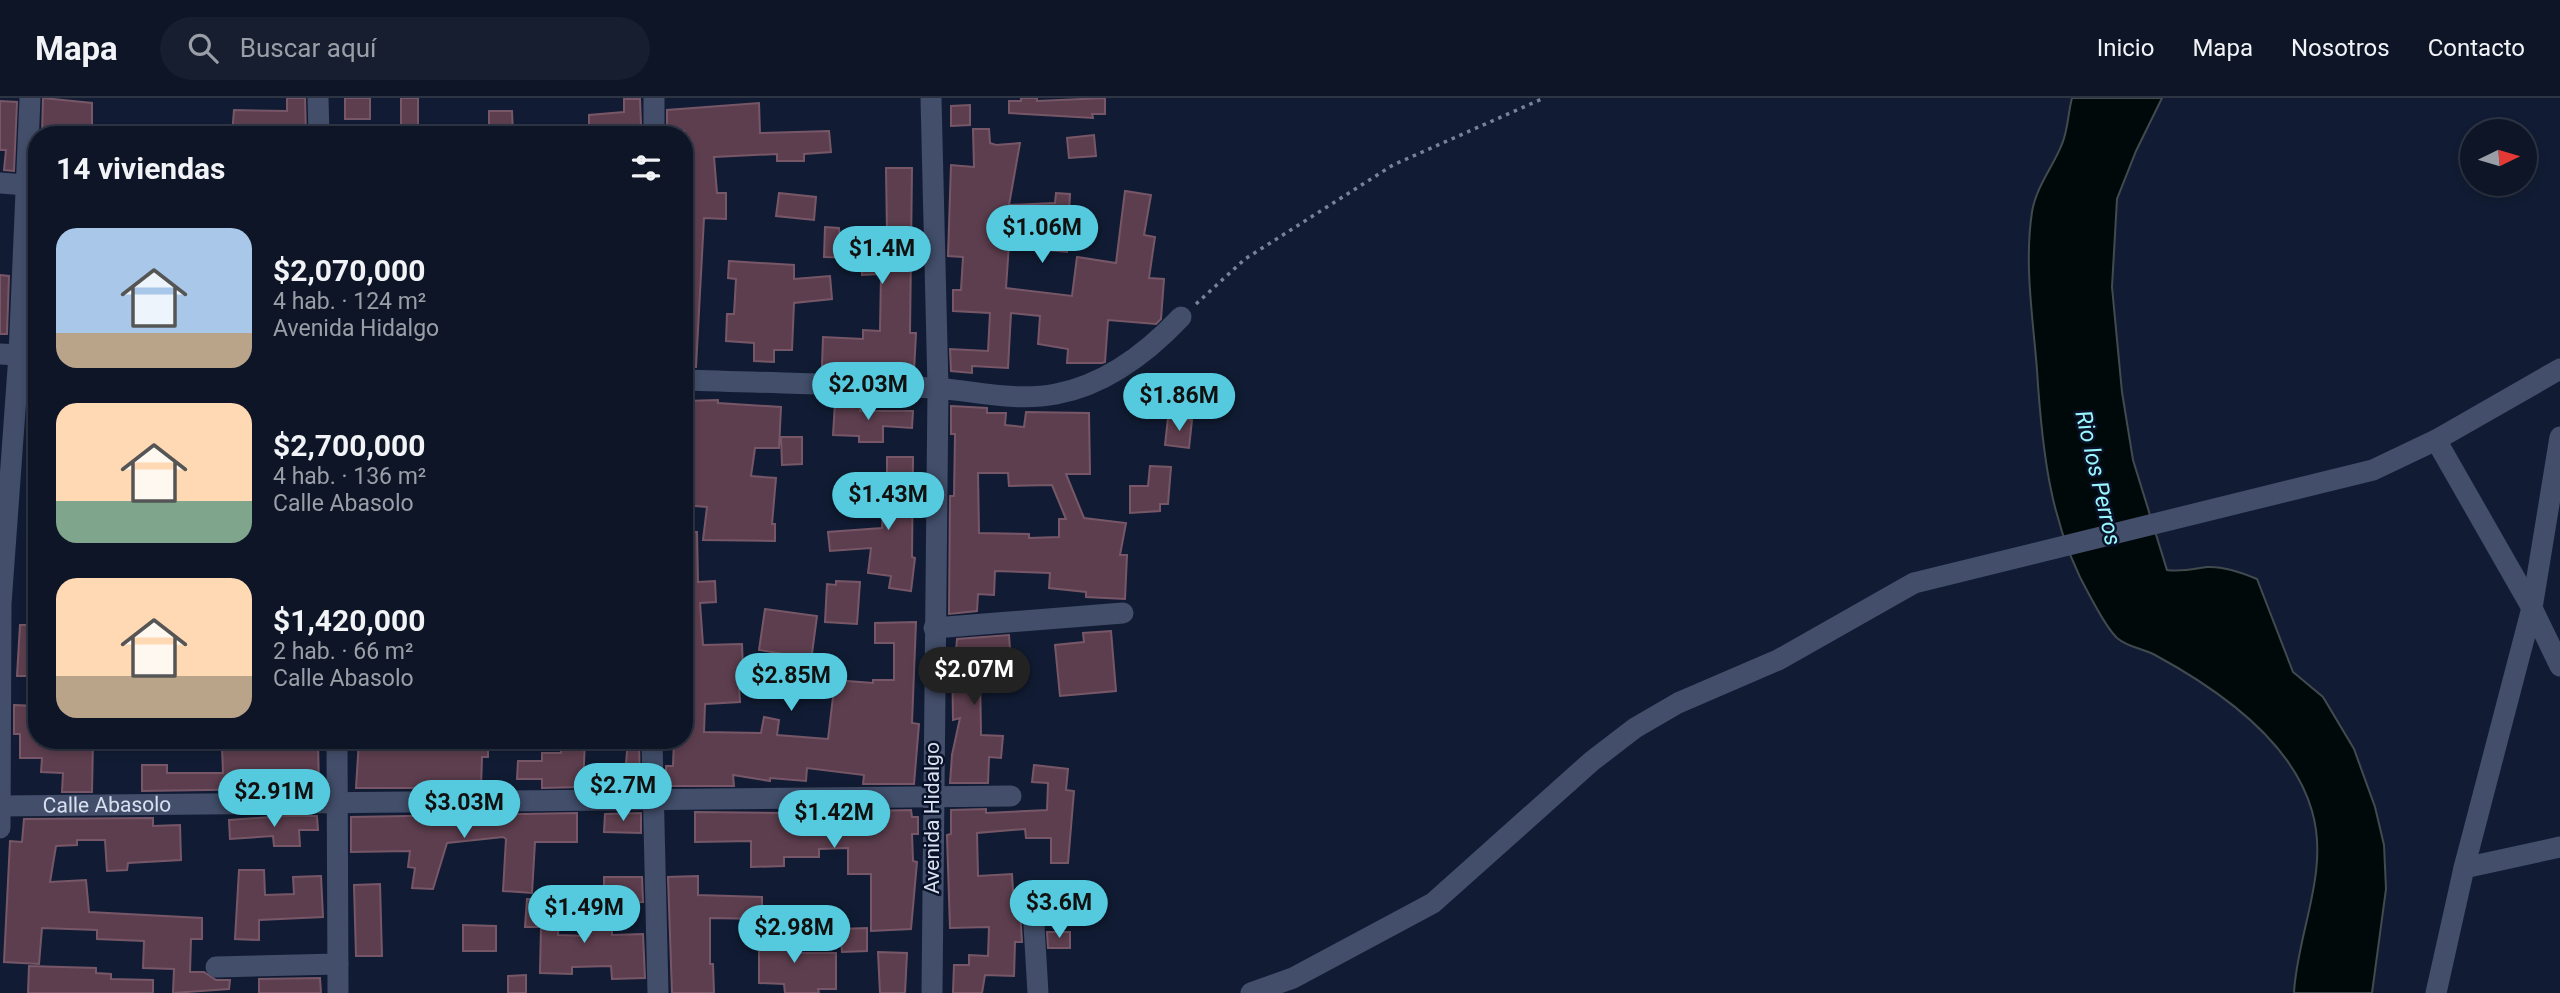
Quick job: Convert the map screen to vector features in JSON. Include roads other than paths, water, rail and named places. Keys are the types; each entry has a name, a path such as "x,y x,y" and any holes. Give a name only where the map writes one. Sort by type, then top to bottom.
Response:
{"street":[{"path":"29,126 30,98"},
{"path":"318,98 319,126"},
{"path":"654,98 654,126"},
{"name":"Avenida Hidalgo","path":"931,98 938,388 931,796 932,993"},
{"path":"0,828 1,604 19,355 28,142"},
{"path":"0,183 26,185"},
{"path":"693,380 938,388 993,397 1056,394 1102,378 1126,365 1160,340 1181,317"},
{"path":"1251,993 1293,978 1433,903 1592,761 1635,728 1678,702 1778,660 1914,583 2373,470 2436,440 2560,369"},
{"path":"2436,993 2464,868 2532,608 2560,437"},
{"path":"2436,440 2532,608 2560,666"},
{"path":"933,628 1123,613"},
{"path":"337,749 338,993"},
{"path":"652,749 658,993"},
{"name":"Calle Abasolo","path":"1,807 1011,796"},
{"path":"2464,868 2560,847"},
{"path":"1033,909 1038,993"},
{"path":"216,967 338,964"}],"water":[{"name":"Rio los Perros","path":"2072,98 2162,98 2136,151 2117,199 2112,287 2122,392 2133,460 2167,570 2220,568 2257,579 2293,672 2323,697 2354,749 2375,807 2384,845 2386,889 2372,993 2294,993 2317,857 2317,834 2302,785 2288,761 2270,739 2226,700 2178,668 2117,638 2091,598 2066,544 2045,459 2029,251 2034,203 2064,139"}]}
